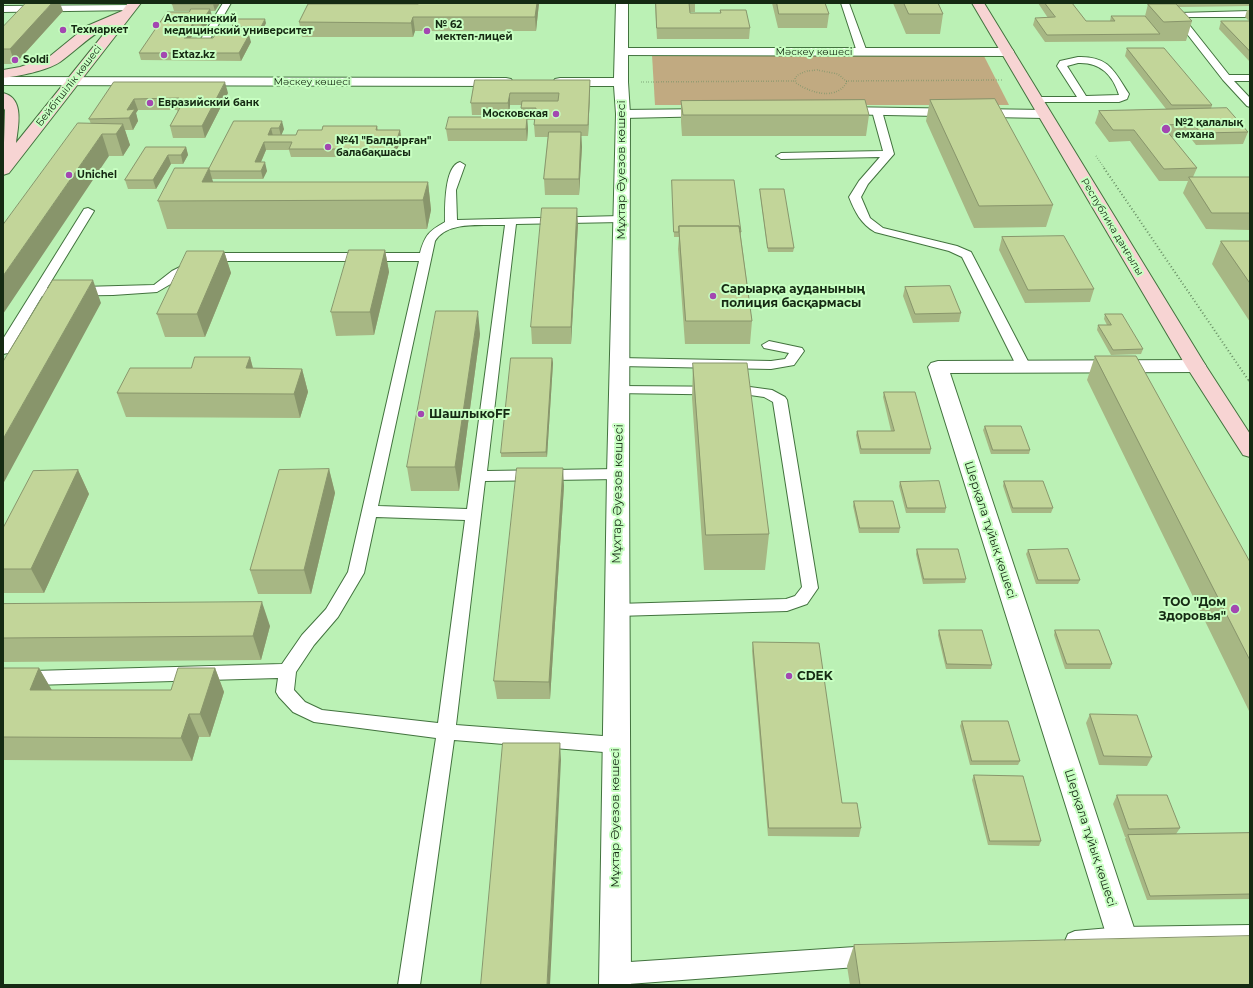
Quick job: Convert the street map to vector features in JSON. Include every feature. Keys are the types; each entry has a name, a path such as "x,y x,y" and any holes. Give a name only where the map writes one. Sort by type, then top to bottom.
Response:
{"main road":[{"name":"Республика даңғылы","path":"978,3 1196,366 1248,443"},
{"path":"3,74 22,71 54,60 92,29 131,8"},
{"name":"Бейбітшілік көшесі","path":"4,168 131,8"},
{"path":"3,97 6,99 12,110 4,168"}],"street":[{"name":"Мұхтар Әуезов көшесі","path":"615,980 618,474 623,114 621,82 622,3"},
{"name":"Мәскеу көшесі","path":"622,52 1007,52"},
{"name":"Мәскеу көшесі","path":"3,82 516,82"},
{"path":"547,82 621,82"},
{"path":"822,112 1040,107"},
{"path":"623,114 727,113"},
{"name":"Шерқала тұйық көшесі","path":"1122,937 938,367 1196,366"}],"lane":[{"path":"227,3 204,42 230,41"},
{"path":"845,3 862,52"},
{"path":"1167,3 1179,16 1226,78 1250,104"},
{"path":"3,9 131,8"},
{"path":"1179,16 1184,14 1250,14"},
{"path":"1040,107 1083,99 1120,99 1124,96 1124,94 1104,65 1099,62 1072,60 1063,63 1062,66 1083,99"},
{"path":"1226,78 1250,78"},
{"path":"878,111 889,154"},
{"path":"781,156 889,154"},
{"path":"889,154 863,183 855,196 863,217 870,225 879,230 953,248 967,255 1024,367"},
{"path":"451,224 450,190 460,165"},
{"path":"3,350 88,211"},
{"path":"616,745 446,732 320,717 299,707 285,692 286,671 308,640 332,613 356,573 425,258 429,241 434,233 451,224 511,221 621,219"},
{"path":"409,985 446,732 511,221"},
{"path":"38,292 113,292 157,288 176,274 208,257 425,258"},
{"path":"620,362 771,365 789,362 796,351 769,344"},
{"path":"617,610 787,605 801,600 810,588 780,400 767,393 750,391 619,390"},
{"path":"478,476 618,474"},
{"path":"370,511 474,515"},
{"path":"33,678 286,671"},
{"path":"1058,942 1122,937 1250,935"},
{"path":"615,980 892,954"}],"path":[{"path":"795,81 799,74 817,70 837,74 846,81 1024,80"},
{"path":"621,82 795,81 801,88 820,93 840,90 846,87 846,81"},
{"path":"1092,151 1250,382"}],"shaded area":[{"path":"652,55 984,56 1009,105 655,105"}],"building":[{"path":"26,3 52,3 10,49 3,49 3,27"},
{"path":"173,3 214,3 172,4"},
{"path":"537,3 535,17 413,17 411,23 299,22 308,4"},
{"path":"656,3 689,3 690,13 721,13 720,10 746,10 750,28 657,28"},
{"path":"777,3 825,3 829,14 779,14"},
{"path":"904,3 938,3 943,14 909,14"},
{"path":"1045,3 1072,3 1086,21 1115,21 1111,16 1145,16 1160,34 1047,35 1035,18 1055,17"},
{"path":"1148,4 1176,4 1192,21 1164,22"},
{"path":"191,9 210,9 201,23 193,23 184,38 213,38 215,35 249,35 239,53 139,53 167,12 189,12"},
{"path":"237,19 265,19 261,27 232,27"},
{"path":"1221,21 1250,21 1250,51"},
{"path":"1127,48 1164,48 1212,105 1172,105"},
{"path":"475,80 590,80 588,125 534,125 536,108 521,108 522,101 558,101 559,93 510,93 508,103 471,103"},
{"path":"114,82 225,82 202,126 170,126 182,104 175,104 179,98 134,99 127,110 135,109 129,118 89,119"},
{"path":"995,99 1053,205 979,206 930,100"},
{"path":"865,100 869,115 683,115 681,101"},
{"path":"1227,108 1248,132 1201,133 1193,124 1162,125 1197,168 1164,169 1134,130 1113,130 1099,111"},
{"path":"449,117 527,117 526,129 446,129"},
{"path":"234,121 282,121 279,128 271,128 268,135 296,135 298,130 322,130 323,126 377,126 376,130 400,130 394,149 289,149 292,142 264,142 255,162 265,162 261,171 210,171 209,169"},
{"path":"78,123 123,124 116,134 102,134 3,276 3,225"},
{"path":"549,132 581,132 579,179 544,179"},
{"path":"146,147 186,147 181,155 168,155 153,180 125,180"},
{"path":"175,168 209,168 202,182 428,182 423,200 158,201"},
{"path":"1189,177 1250,177 1250,213 1212,213"},
{"path":"672,180 734,180 741,232 739,226 679,226 679,232 674,232"},
{"path":"760,189 784,189 794,248 768,248"},
{"path":"542,208 577,208 571,327 531,327"},
{"name":"Сарыарқа ауданының полиция басқармасы","path":"679,226 739,226 752,321 686,321"},
{"path":"1064,236 1094,289 1028,290 1002,237"},
{"path":"1221,241 1250,241 1250,283"},
{"path":"349,250 385,250 370,312 331,312"},
{"path":"187,251 224,251 197,314 157,314"},
{"path":"53,280 93,280 3,439 3,362"},
{"path":"950,286 961,313 915,314 905,287"},
{"path":"436,311 478,311 455,467 407,467"},
{"path":"1105,314 1122,314 1143,349 1113,350 1098,325 1111,325"},
{"path":"1095,356 1136,356 1250,562 1250,660"},
{"path":"195,357 250,357 246,368 302,369 294,394 117,393 130,368 191,368"},
{"path":"511,358 552,358 546,452 501,453"},
{"path":"693,363 747,363 769,534 706,535"},
{"path":"884,392 915,392 931,449 861,449 857,431 894,431"},
{"path":"985,426 1021,426 1030,450 993,450"},
{"path":"517,468 563,468 549,682 494,681"},
{"path":"329,469 304,570 250,570 279,470"},
{"path":"78,470 31,569 3,569 3,528 33,471"},
{"path":"939,481 946,508 907,508 900,482"},
{"path":"1004,481 1043,481 1053,508 1013,508"},
{"path":"854,501 893,501 900,528 860,528"},
{"path":"917,549 958,549 966,579 924,579"},
{"path":"1068,549 1080,580 1038,580 1028,550"},
{"path":"262,602 253,636 3,638 3,604"},
{"path":"939,630 982,630 992,665 947,664"},
{"path":"1055,630 1099,630 1112,664 1067,664"},
{"path":"753,642 819,643 842,803 857,803 861,828 769,828"},
{"path":"3,668 39,668 30,690 171,690 178,668 215,668 200,714 189,714 181,738 3,737"},
{"path":"1090,714 1137,715 1152,757 1104,756"},
{"path":"962,721 1008,721 1020,761 972,761"},
{"path":"503,743 560,743 547,985 481,985"},
{"path":"974,775 1023,776 1041,841 990,841"},
{"path":"1117,795 1167,795 1180,828 1129,829"},
{"path":"1250,833 1250,894 1150,896 1128,835"},
{"path":"1250,936 1250,985 860,985 854,945"}],"place":[{"name":"Астанинский медицинский университет","path":"156,25"},
{"name":"Техмаркет","path":"63,30"},
{"name":"№ 62 мектеп-лицей","path":"427,31"},
{"name":"Extaz.kz","path":"164,55"},
{"name":"Soldi","path":"15,60"},
{"name":"Евразийский банк","path":"150,103"},
{"name":"Московская","path":"556,114"},
{"name":"№2 қалалық емхана","path":"1166,129"},
{"name":"№41 \"Балдырған\" балабақшасы","path":"328,147"},
{"name":"Unichel","path":"69,175"},
{"name":"Сарыарқа ауданының полиция басқармасы","path":"713,296"},
{"name":"ШашлыкoFF","path":"421,414"},
{"name":"ТОО \"Дом Здоровья\"","path":"1235,609"},
{"name":"CDEK","path":"789,676"}]}
